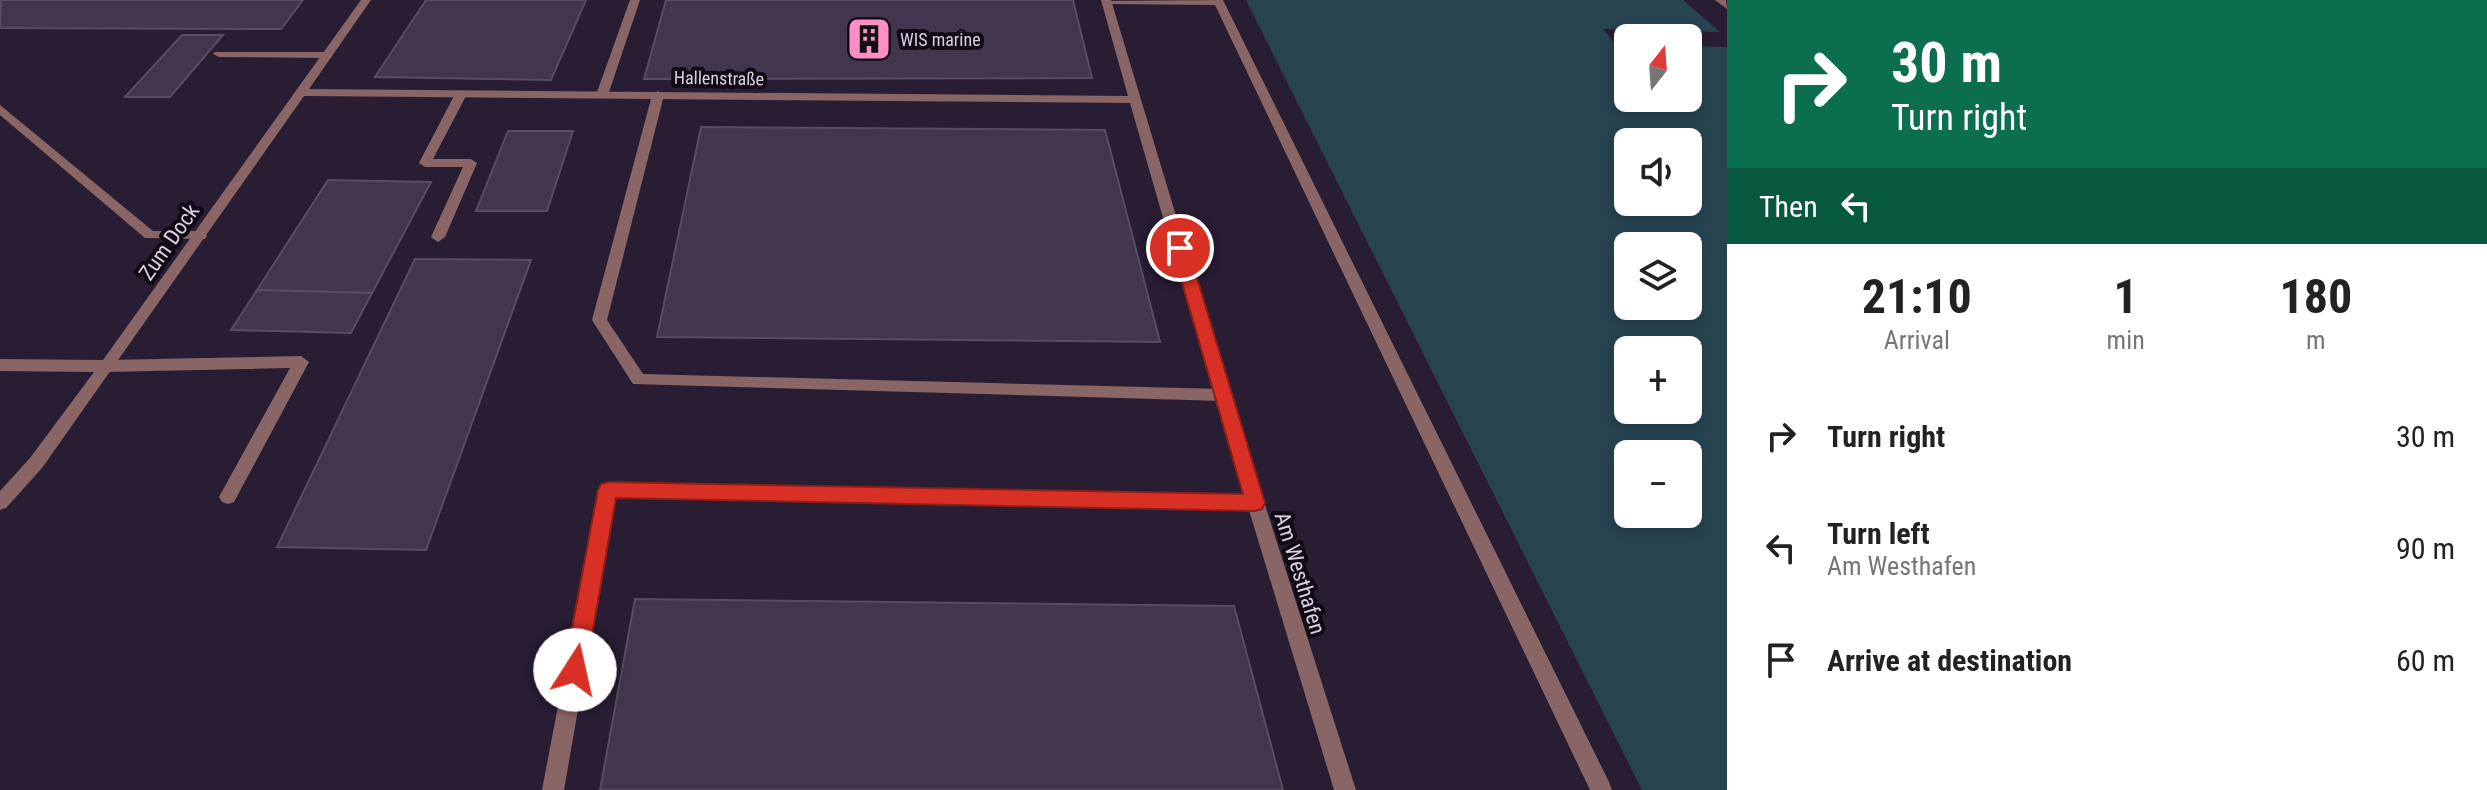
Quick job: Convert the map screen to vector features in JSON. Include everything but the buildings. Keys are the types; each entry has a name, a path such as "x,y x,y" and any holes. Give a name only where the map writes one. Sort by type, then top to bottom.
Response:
{"street":[{"name":"Zum Dock","path":"0,503 36,463 107,366 366,0"},
{"path":"602,95 635,0"},
{"path":"1106,0 1219,2 1601,790"},
{"name":"Am Westhafen","path":"1106,0 1222,395 1345,790"},
{"path":"1720,0 1727,6"},
{"path":"219,54 327,55"},
{"name":"Hallenstraße","path":"300,92 1137,100"},
{"path":"438,237 471,163 425,163 461,94"},
{"path":"658,95 599,320 639,380 1222,395"},
{"path":"0,109 150,235 200,236"},
{"path":"0,365 301,362 228,497"},
{"path":"553,790 608,490 1255,503"}],"water":[{"path":"1246,0 1683,0 1727,38 1727,790 1642,790"}],"pier":[{"path":"1603,29 1614,29 1614,43"},
{"path":"1702,32 1721,32 1727,38 1727,47 1702,46"}],"place":[{"name":"WIS marine","path":"869,39"}],"route":[{"path":"575,670 608,490 1255,503 1180,248"}]}
